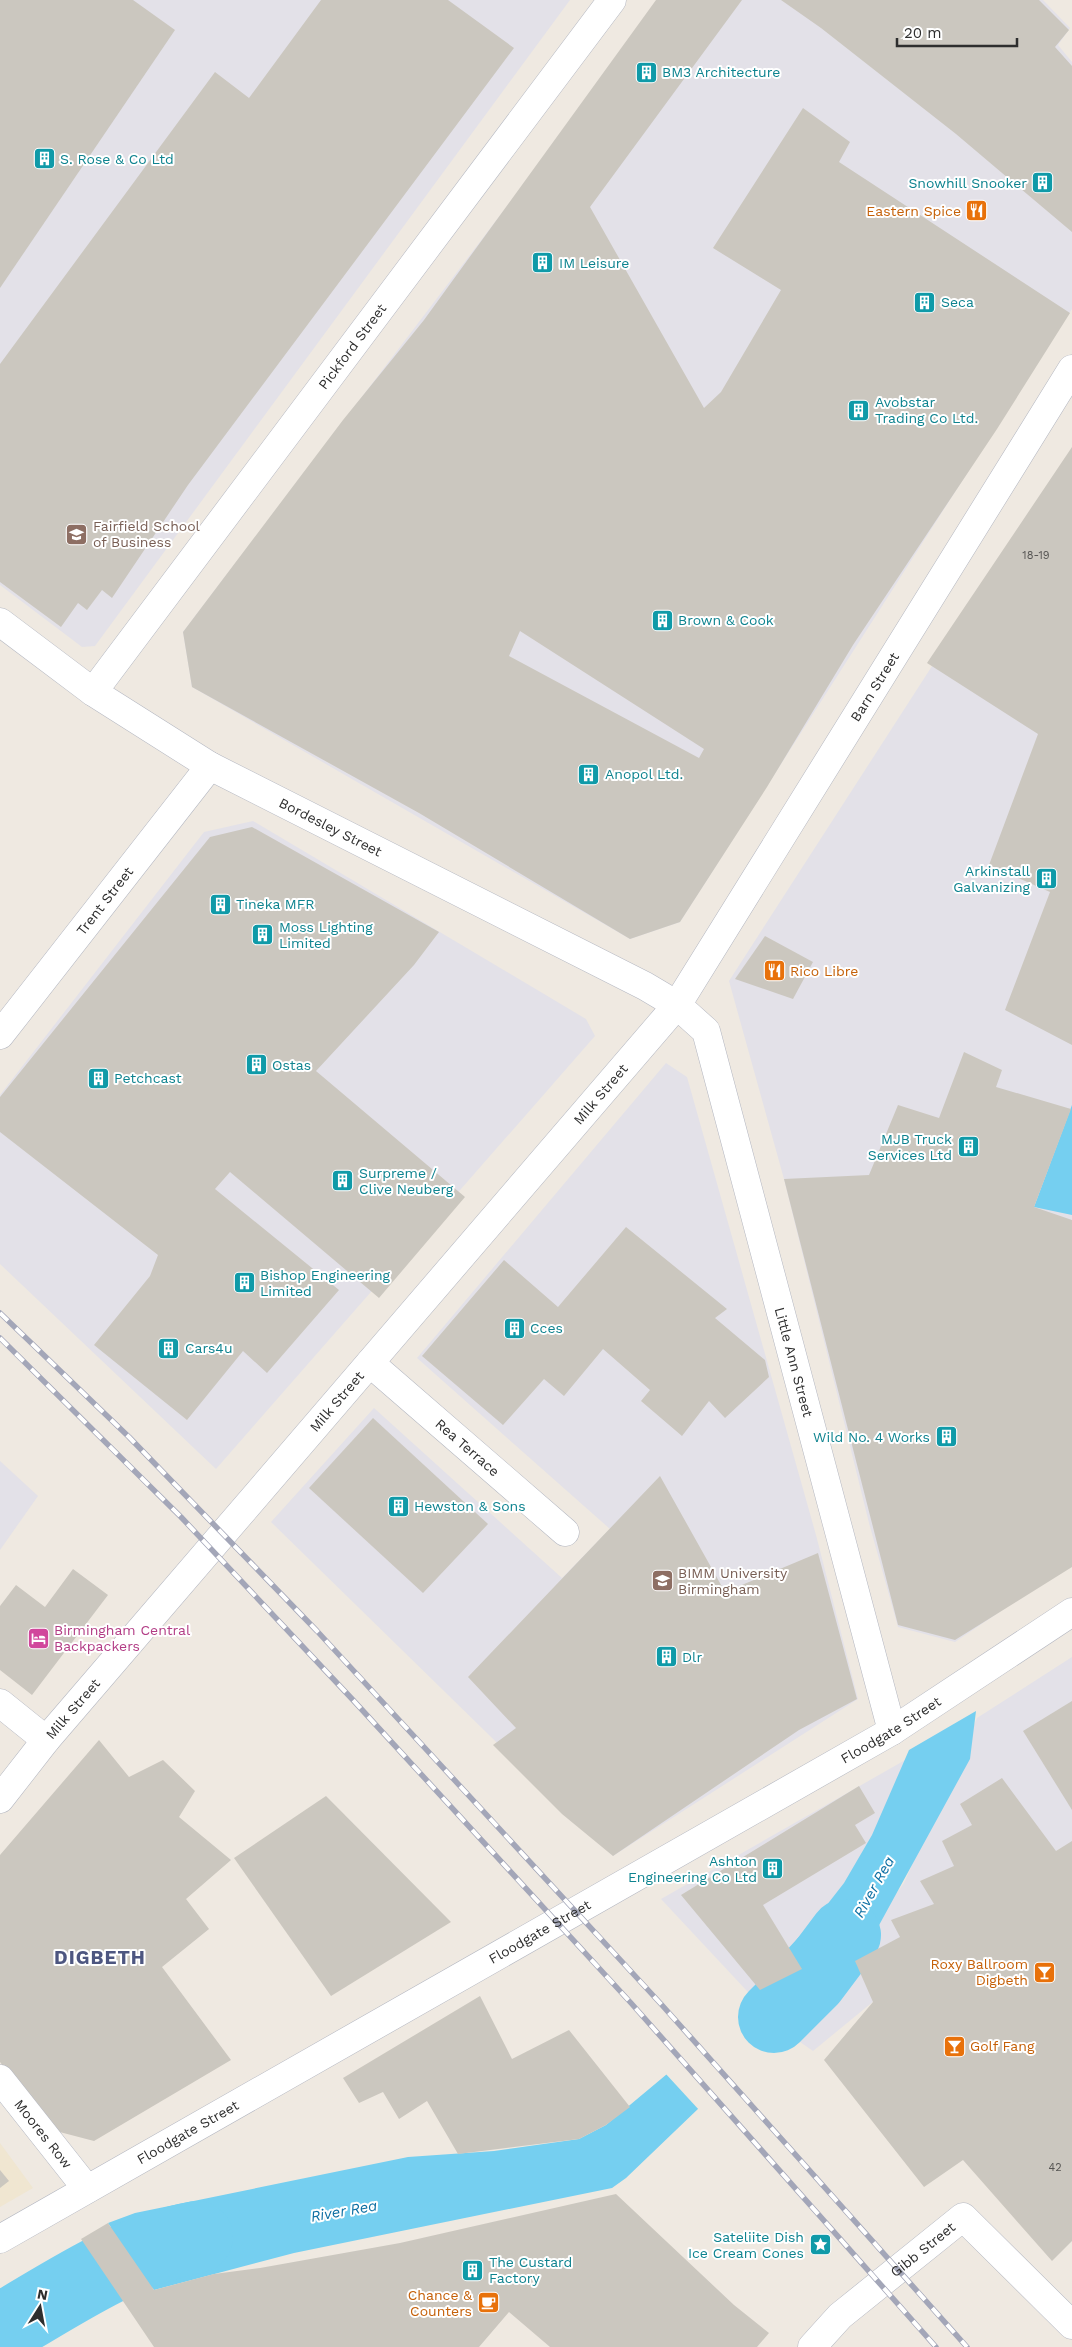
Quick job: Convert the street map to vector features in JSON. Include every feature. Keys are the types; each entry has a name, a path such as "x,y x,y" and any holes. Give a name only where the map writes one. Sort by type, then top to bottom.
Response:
{"street":[{"name":"Pickford Street","path":"93,692 612,0"},
{"name":"Barn Street","path":"677,1006 1072,369"},
{"name":"Bordesley Street","path":"0,622 93,692 210,766 645,986 677,1006"},
{"name":"Trent Street","path":"0,1035 210,766"},
{"name":"Milk Street","path":"0,1799 46,1740 677,1006"},
{"name":"Little Ann Street","path":"677,1006 706,1031 892,1731"},
{"name":"Rea Terrace","path":"370,1363 565,1532"},
{"name":"Floodgate Street","path":"0,2240 892,1731 1072,1612"},
{"path":"0,1703 46,1740"},
{"name":"Moores Row","path":"0,2080 87,2189"},
{"name":"Gibb Street","path":"812,2347 840,2316 963,2217 1072,2326"}],"shaded area":[{"path":"0,0 570,0 95,646 82,647 0,585"},
{"path":"664,0 1043,0 1070,28 1058,45 1072,62 1072,309 680,922 630,939 192,687 183,632"},
{"path":"1072,449 1072,1563 955,1642 898,1627 869,1523 784,1179 729,981"},
{"path":"253,821 586,1019 595,1036 216,1469 0,1264 0,1095 204,832"},
{"path":"666,1063 687,1077 816,1535 858,1699 613,1856 271,1522 374,1408 562,1578 610,1529 417,1358"},
{"path":"0,1461 38,1496 0,1550"},
{"path":"1072,1657 1072,1862 1059,1849 813,2051 790,2035 904,1883 977,1718"},
{"path":"914,1755 846,1907 800,1969 761,2006 661,1899"},
{"path":"0,2143 33,2188 0,2207"}],"water":[{"path":"1072,1105 1072,1215 1034,1207"},
{"path":"976,1711 970,1759 866,1949 841,1983 814,2006 789,2022 754,1979 785,1952 819,1915 844,1883 872,1835 909,1750"},
{"path":"667,2074 699,2108 626,2178 612,2188 294,2253 154,2290 108,2223 135,2213 408,2157 494,2151 579,2139 606,2125"}],"pier":[{"path":"669,2072 701,2106 700,2111 665,2073"}],"building":[{"name":"S. Rose & Co Ltd","path":"0,0 133,0 175,30 0,288"},
{"path":"321,0 448,0 514,48 188,485 112,598 102,590 87,610 78,603 61,627 0,582 0,364 215,72 249,98"},
{"path":"656,0 742,0 590,207 704,408 721,392 781,290 713,248 803,108 850,142 839,162 1070,313 997,429 853,645 767,787 680,922 630,939 419,813 192,687 183,632 343,420 424,320","holes":["520,631 704,749 699,758 509,656"]},
{"path":"781,0 1039,0 1069,30 1055,47 1072,66 1072,232 956,134 821,28"},
{"path":"1072,447 1072,1045 1005,1010 1050,892 989,865 1038,734 927,663"},
{"path":"252,827 439,932 414,965 316,1071 465,1197 379,1298 230,1172 215,1189 339,1290 267,1373 243,1351 187,1420 94,1345 150,1276 158,1255 0,1132 0,1097 210,837"},
{"name":"Rico Libre","path":"765,936 813,962 793,999 735,979"},
{"name":"Wild No. 4 Works","path":"964,1052 1002,1070 996,1087 1071,1109 1034,1207 1072,1220 1072,1567 955,1640 898,1625 784,1179 869,1175 898,1105 939,1118"},
{"path":"626,1227 727,1309 715,1318 765,1360 769,1377 725,1418 709,1401 682,1436 641,1401 650,1390 603,1349 564,1396 544,1379 503,1425 422,1356 504,1260 558,1307"},
{"name":"Hewston & Sons","path":"373,1418 488,1524 423,1593 309,1488"},
{"name":"Dlr","path":"660,1476 725,1592 818,1553 857,1699 799,1730 613,1856 562,1814 493,1745 516,1728 468,1677"},
{"name":"Birmingham Central Backpackers","path":"73,1569 108,1595 32,1695 0,1670 0,1606 16,1585 45,1607"},
{"path":"1072,1701 1072,1810 1023,1731"},
{"path":"99,1740 129,1777 163,1760 195,1791 179,1817 231,1860 186,1899 209,1929 162,1967 231,2060 94,2141 52,2130 0,2062 0,1855"},
{"name":"Golf Fang","path":"1002,1778 1056,1851 1072,1841 1072,2241 1052,2261 963,2160 924,2187 824,2060 873,2002 855,1961 900,1937 891,1920 934,1904 920,1881 954,1866 942,1841 972,1825 960,1804"},
{"name":"Ashton Engineering Co Ltd","path":"859,1786 875,1813 855,1825 866,1843 763,1905 802,1969 760,1990 681,1895"},
{"path":"326,1796 451,1922 331,1996 234,1858"},
{"path":"480,1996 512,2059 569,2030 630,2107 606,2125 579,2139 458,2154 427,2101 399,2119 383,2092 359,2103 343,2078"},
{"path":"0,2170 9,2181 0,2188"},
{"name":"The Custard Factory","path":"616,2194 734,2305 769,2333 757,2347 550,2347 509,2312 479,2347 154,2347 81,2239 108,2223 154,2290 214,2274 260,2268 400,2243"}],"waterway":[{"name":"River Rea","path":"774,2017 812,1979 845,1935"},
{"name":"River Rea","path":"0,2330 71,2288 120,2263 170,2243 197,2237"}],"railway":[{"path":"0,1313 129,1437 317,1631 661,2004 967,2347"},
{"path":"0,1338 181,1517 353,1700 631,2003 936,2347"}],"place":[{"name":"BM3 Architecture","path":"646,72"},
{"name":"S. Rose & Co Ltd","path":"44,159"},
{"name":"Snowhill Snooker","path":"1043,183"},
{"name":"Eastern Spice","path":"977,211"},
{"name":"IM Leisure","path":"543,263"},
{"name":"Seca","path":"925,302"},
{"name":"Avobstar Trading Co Ltd.","path":"859,410"},
{"name":"Fairfield School of Business","path":"77,534"},
{"name":"Brown & Cook","path":"662,620"},
{"name":"Anopol Ltd.","path":"589,774"},
{"name":"Arkinstall Galvanizing","path":"1046,879"},
{"name":"Tineka MFR","path":"220,904"},
{"name":"Moss Lighting Limited","path":"263,935"},
{"name":"Rico Libre","path":"774,971"},
{"name":"Ostas","path":"256,1065"},
{"name":"Petchcast","path":"98,1078"},
{"name":"MJB Truck Services Ltd","path":"968,1147"},
{"name":"Surpreme / Clive Neuberg","path":"343,1181"},
{"name":"Bishop Engineering Limited","path":"244,1283"},
{"name":"Cces","path":"514,1328"},
{"name":"Cars4u","path":"169,1348"},
{"name":"Wild No. 4 Works","path":"946,1437"},
{"name":"Hewston & Sons","path":"398,1506"},
{"name":"BIMM University Birmingham","path":"662,1581"},
{"name":"Birmingham Central Backpackers","path":"38,1638"},
{"name":"Dlr","path":"666,1657"},
{"name":"Ashton Engineering Co Ltd","path":"773,1869"},
{"name":"Roxy Ballroom Digbeth","path":"1044,1972"},
{"name":"Golf Fang","path":"954,2046"},
{"name":"Sateliite Dish Ice Cream Cones","path":"820,2245"},
{"name":"The Custard Factory","path":"473,2270"},
{"name":"Chance & Counters","path":"488,2303"}],"district":[{"name":"DIGBETH","path":"100,1957"}]}
